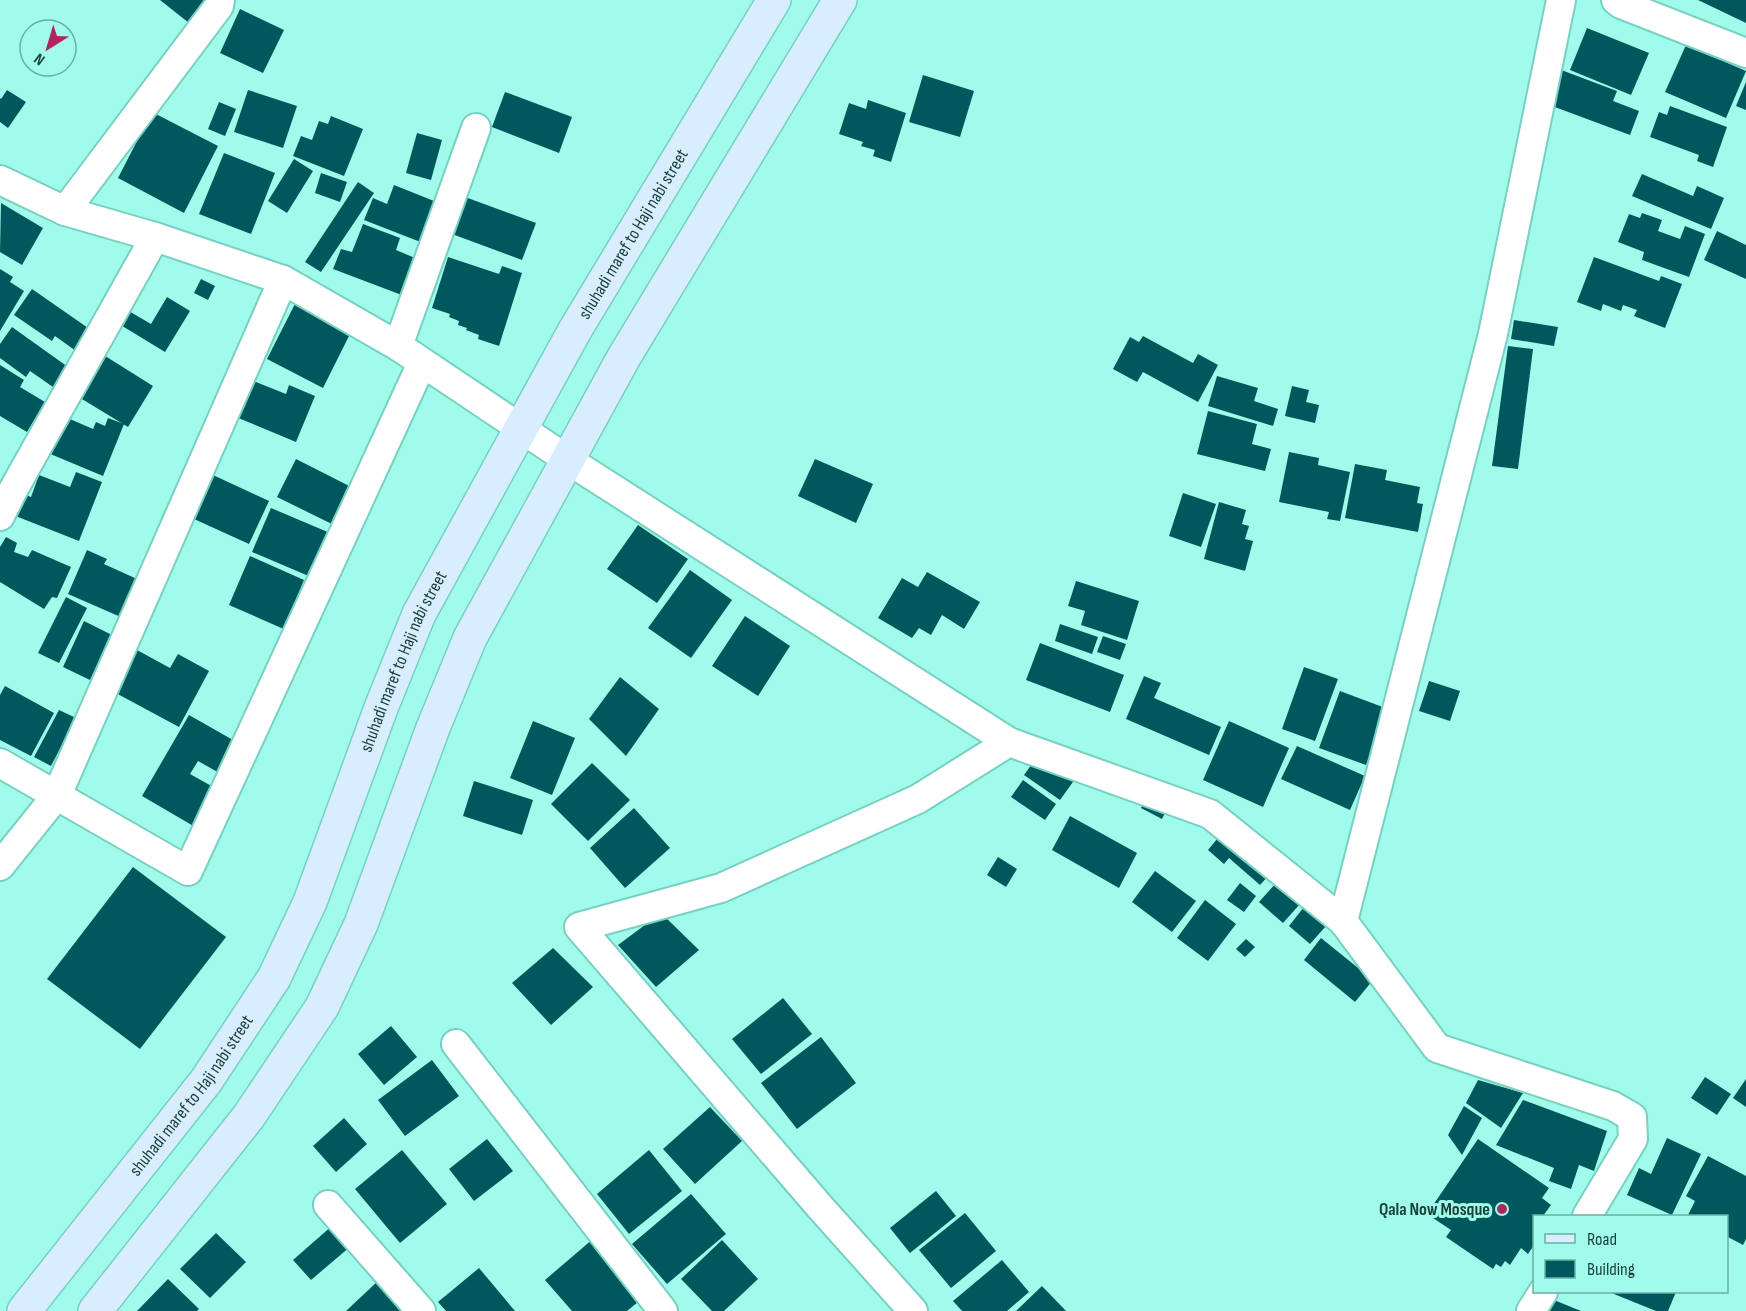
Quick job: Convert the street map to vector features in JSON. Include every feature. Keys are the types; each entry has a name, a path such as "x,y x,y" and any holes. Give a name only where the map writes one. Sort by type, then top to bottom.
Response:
{"main road":[{"name":"shuhadi maref to Haji nabi street","path":"24,1311 206,1081 273,978 310,902 381,708 419,614 575,330 774,0"},
{"path":"95,1311 249,1116 322,1007 362,924 433,728 470,638 624,357 840,0"}],"street":[{"path":"65,211 219,6 220,0"},
{"path":"1343,921 1493,334 1561,0"},
{"path":"1616,0 1621,4 1746,53"},
{"path":"398,346 476,128"},
{"path":"0,180 65,211 155,237 283,280 398,346 568,459 1009,742 1210,814 1343,921 1437,1048 1613,1106 1632,1117 1633,1139 1588,1215"},
{"path":"0,516 155,237"},
{"path":"0,866 57,795 283,280"},
{"path":"0,763 188,871 422,363"},
{"path":"913,1311 820,1207 579,927 721,888 918,799 1009,742"},
{"path":"456,1044 663,1311"},
{"path":"328,1205 421,1311"},
{"path":"1531,1311 1542,1293"}],"building":[{"path":"160,0 208,0 189,23"},
{"path":"1698,0 1746,0 1746,23"},
{"path":"240,9 284,30 263,73 220,53"},
{"path":"1587,28 1649,53 1631,95 1570,70"},
{"path":"1686,45 1746,71 1726,118 1665,92"},
{"path":"1556,68 1617,91 1613,101 1639,111 1630,135 1544,103"},
{"path":"923,75 974,91 960,137 909,122"},
{"path":"1746,82 1746,110 1736,106"},
{"path":"7,90 26,102 8,128 0,122 0,98"},
{"path":"248,90 297,106 283,148 234,132"},
{"path":"505,92 572,117 559,153 492,127"},
{"path":"868,100 906,113 891,162 873,156 875,150 861,146 863,142 839,134 849,103 866,109"},
{"path":"219,102 236,109 225,136 208,129"},
{"path":"1670,106 1727,127 1713,167 1697,161 1699,155 1650,137 1659,112 1667,115"},
{"path":"152,112 218,146 184,213 118,178"},
{"path":"331,116 363,129 344,176 293,156 301,136 312,140 319,121 328,124"},
{"path":"417,133 442,140 431,180 406,173"},
{"path":"224,153 275,173 251,234 199,214"},
{"path":"294,159 313,171 287,213 268,201"},
{"path":"321,173 347,182 340,202 315,193"},
{"path":"1642,174 1693,196 1697,186 1724,198 1711,229 1632,196"},
{"path":"358,182 374,193 321,272 305,262"},
{"path":"394,185 439,203 423,243 364,220 373,198 387,204"},
{"path":"465,197 536,223 522,260 452,234"},
{"path":"1,203 43,228 22,265 0,252"},
{"path":"1642,213 1662,220 1658,231 1680,239 1685,226 1705,234 1689,277 1642,260 1644,252 1618,242 1629,214 1640,218"},
{"path":"363,224 400,238 396,250 415,258 407,297 333,269 341,249 352,252"},
{"path":"1717,231 1746,245 1746,279 1704,260"},
{"path":"448,257 499,274 502,266 522,273 499,346 478,339 479,335 458,325 459,321 449,317 450,314 432,308"},
{"path":"1594,257 1659,281 1661,276 1682,284 1665,328 1634,316 1637,310 1623,305 1621,311 1603,304 1601,311 1577,302"},
{"path":"0,269 13,277 10,282 24,291 0,331"},
{"path":"201,279 215,286 208,300 194,293"},
{"path":"32,289 91,330 76,351 55,336 52,341 14,315"},
{"path":"167,297 190,311 165,352 119,324 127,310 151,324"},
{"path":"298,298 354,326 323,388 267,359"},
{"path":"1514,320 1558,327 1554,346 1511,339"},
{"path":"12,327 68,367 53,387 30,371 26,377 0,358 0,344"},
{"path":"1143,336 1193,363 1198,354 1218,365 1198,402 1143,372 1137,382 1113,369 1130,337 1139,342"},
{"path":"1508,346 1533,349 1518,469 1492,466"},
{"path":"102,354 153,386 128,427 77,396"},
{"path":"0,365 24,380 20,387 45,402 27,432 0,416"},
{"path":"1217,376 1258,388 1254,401 1278,409 1273,426 1208,406"},
{"path":"251,380 286,394 289,385 315,396 296,442 236,417"},
{"path":"1292,386 1309,390 1306,402 1319,405 1315,423 1285,416"},
{"path":"1208,411 1257,424 1252,444 1271,449 1265,471 1197,454"},
{"path":"63,416 93,429 96,422 105,426 108,418 124,424 103,476 48,453"},
{"path":"1289,452 1319,458 1318,465 1350,472 1340,521 1327,519 1329,512 1279,502"},
{"path":"296,459 361,492 342,529 277,497"},
{"path":"815,459 873,484 856,523 798,496"},
{"path":"1355,464 1387,470 1385,480 1420,487 1417,503 1423,504 1418,532 1345,518"},
{"path":"76,472 102,482 79,541 13,515 21,493 31,497 39,475 70,487"},
{"path":"213,475 269,501 249,544 194,519"},
{"path":"1183,493 1216,504 1201,547 1169,536"},
{"path":"1219,502 1246,510 1242,524 1249,526 1245,539 1253,541 1245,571 1204,559"},
{"path":"271,508 330,533 311,577 252,552"},
{"path":"638,525 688,559 657,603 607,569"},
{"path":"6,537 17,543 14,552 28,557 32,550 71,567 57,598 52,597 44,609 0,582 0,547"},
{"path":"87,550 107,559 104,564 137,579 123,618 68,594"},
{"path":"250,556 304,580 296,599 308,604 295,634 229,605"},
{"path":"690,570 732,600 691,658 648,628"},
{"path":"927,572 980,602 964,629 942,615 931,635 919,628 912,638 878,618 902,578 918,587"},
{"path":"1076,581 1139,601 1127,640 1081,625 1085,611 1068,606"},
{"path":"66,597 87,608 59,663 38,653"},
{"path":"745,616 790,646 758,696 712,666"},
{"path":"84,621 112,635 90,680 63,667"},
{"path":"1060,624 1098,637 1092,654 1055,641"},
{"path":"1103,636 1126,644 1120,660 1097,652"},
{"path":"1040,643 1124,675 1110,712 1026,680"},
{"path":"137,650 170,668 178,654 209,671 179,727 114,692"},
{"path":"1304,667 1338,679 1315,741 1282,729"},
{"path":"1144,676 1161,683 1154,698 1221,727 1209,755 1126,719"},
{"path":"620,677 659,709 626,756 589,719"},
{"path":"1429,681 1460,691 1450,721 1419,711"},
{"path":"5,686 54,713 31,756 0,740 0,695"},
{"path":"1340,691 1388,709 1366,765 1319,748"},
{"path":"59,710 76,718 51,766 34,757"},
{"path":"189,715 247,748 230,779 198,761 190,774 224,793 202,831 142,796"},
{"path":"533,721 575,738 552,795 510,778"},
{"path":"1229,721 1289,748 1263,807 1203,780"},
{"path":"1297,746 1365,776 1350,810 1281,779"},
{"path":"1042,750 1078,775 1060,800 1024,775"},
{"path":"592,763 630,800 588,841 551,804"},
{"path":"1023,780 1056,804 1045,820 1011,797"},
{"path":"474,781 533,800 522,835 463,816"},
{"path":"1149,790 1171,801 1162,819 1141,808"},
{"path":"634,808 670,848 625,888 590,848"},
{"path":"1070,816 1137,853 1119,888 1052,850"},
{"path":"1217,839 1225,846 1230,840 1270,874 1260,885 1229,858 1224,864 1208,850"},
{"path":"998,857 1017,869 1006,887 987,875"},
{"path":"133,867 226,937 140,1049 47,979"},
{"path":"1155,871 1196,901 1172,932 1132,902"},
{"path":"1240,883 1256,896 1244,912 1227,900"},
{"path":"1276,883 1300,904 1283,923 1259,902"},
{"path":"1205,900 1236,924 1208,961 1177,938"},
{"path":"1304,907 1326,926 1310,944 1289,926"},
{"path":"661,913 699,950 656,987 618,945"},
{"path":"1321,938 1373,980 1355,1002 1304,960"},
{"path":"1246,939 1255,947 1245,957 1236,949"},
{"path":"553,948 593,987 551,1025 512,983"},
{"path":"783,998 812,1034 761,1074 732,1039"},
{"path":"391,1026 417,1057 384,1085 358,1054"},
{"path":"821,1037 856,1083 797,1129 761,1083"},
{"path":"432,1060 459,1096 405,1136 378,1100"},
{"path":"1705,1077 1731,1094 1717,1115 1691,1098"},
{"path":"1746,1079 1746,1107 1733,1098"},
{"path":"1478,1080 1523,1093 1501,1128 1466,1103"},
{"path":"1523,1100 1607,1131 1594,1171 1579,1165 1571,1189 1549,1181 1554,1168 1496,1145"},
{"path":"1464,1106 1482,1118 1462,1155 1448,1135"},
{"path":"710,1107 742,1141 695,1184 663,1149"},
{"path":"344,1118 367,1144 336,1172 313,1146"},
{"path":"1667,1138 1701,1154 1672,1215 1627,1195 1639,1168 1651,1174"},
{"path":"487,1139 513,1171 474,1201 449,1169"},
{"path":"1478,1139 1549,1188 1542,1198 1551,1205 1544,1215 1533,1215 1533,1246 1528,1254 1521,1248 1510,1265 1505,1261 1501,1267 1496,1264 1493,1269 1446,1237 1451,1230 1427,1214"},
{"path":"402,1150 447,1204 400,1243 355,1189"},
{"path":"649,1150 682,1191 629,1234 597,1194"},
{"path":"1708,1156 1746,1176 1746,1239 1743,1245 1728,1237 1728,1215 1688,1215 1695,1201 1686,1196"},
{"path":"936,1191 956,1216 910,1253 890,1228"},
{"path":"691,1194 726,1234 667,1284 632,1244"},
{"path":"965,1213 996,1251 951,1288 919,1250"},
{"path":"333,1225 351,1246 311,1280 293,1260"},
{"path":"216,1233 246,1262 210,1298 180,1269"},
{"path":"594,1238 644,1297 627,1311 572,1311 545,1280"},
{"path":"722,1240 758,1279 724,1311 712,1311 681,1279"},
{"path":"1002,1260 1029,1292 1007,1311 962,1311 953,1301"},
{"path":"479,1268 515,1311 446,1311 438,1302"},
{"path":"168,1279 199,1309 197,1311 137,1311"},
{"path":"379,1280 409,1311 346,1311"},
{"path":"1042,1286 1066,1311 1016,1311"},
{"path":"1611,1293 1676,1293 1668,1311 1656,1311"},
{"path":"1554,1300 1581,1311 1550,1311"}],"place":[{"name":"Qala Now Mosque","path":"1502,1209"}]}
